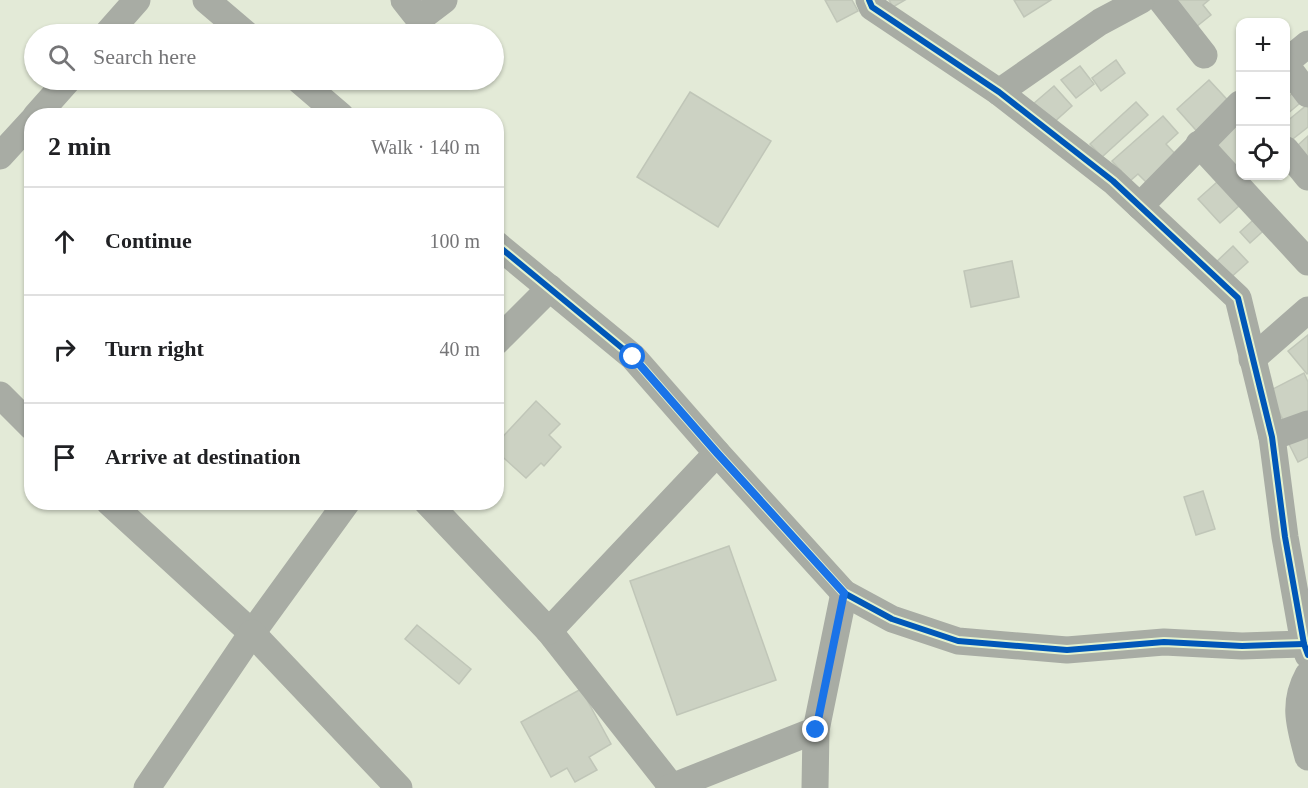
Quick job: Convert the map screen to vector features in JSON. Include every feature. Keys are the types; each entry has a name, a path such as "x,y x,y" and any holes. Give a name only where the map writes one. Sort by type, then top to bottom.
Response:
{"street":[{"path":"116,24 137,0"},
{"path":"206,0 234,24"},
{"path":"404,0 419,20 444,0"},
{"path":"504,251 633,357 844,593 892,618 958,641 1066,650 1164,642 1306,650 1296,531 1238,298 1113,181 999,92 872,7 868,0"},
{"path":"999,92 1101,22 1141,0"},
{"path":"1161,0 1204,56"},
{"path":"1290,60 1308,44"},
{"path":"1290,69 1308,94"},
{"path":"43,108 59,90"},
{"path":"311,90 332,108"},
{"path":"1140,206 1236,108"},
{"path":"0,156 24,130"},
{"path":"1199,144 1308,262"},
{"path":"1290,155 1308,177"},
{"path":"504,334 550,288"},
{"path":"1252,358 1308,310"},
{"path":"0,395 24,419"},
{"path":"1272,437 1308,424"},
{"path":"549,631 717,453"},
{"path":"119,510 252,633 399,788"},
{"path":"147,788 252,633 341,510"},
{"path":"435,510 549,631 670,788 816,730"},
{"path":"815,788 816,730 844,593"},
{"path":"1308,675 1300,689 1298,706 1301,731 1308,757"}],"building":[{"path":"825,0 852,0 858,11 837,22"},
{"path":"889,0 905,0 893,7"},
{"path":"1014,0 1051,0 1024,17"},
{"path":"1168,0 1209,0 1203,5 1211,15 1191,31"},
{"path":"1116,60 1125,73 1101,91 1092,78"},
{"path":"1080,66 1094,84 1076,98 1061,80"},
{"path":"1209,80 1235,108 1202,137 1177,109"},
{"path":"1054,86 1072,106 1051,125 1033,104"},
{"path":"1297,89 1305,99 1290,112 1290,95"},
{"path":"690,92 771,141 718,227 637,177"},
{"path":"1136,102 1148,115 1102,157 1090,144"},
{"path":"1308,104 1308,127 1290,141 1290,119"},
{"path":"1163,116 1178,133 1166,144 1179,158 1149,185 1138,174 1130,181 1112,161"},
{"path":"1236,118 1236,166 1211,138"},
{"path":"1308,136 1308,157 1298,145"},
{"path":"1226,174 1248,198 1220,223 1198,199"},
{"path":"1262,212 1272,223 1250,243 1240,232"},
{"path":"1233,246 1248,262 1228,280 1214,264"},
{"path":"1012,261 1019,297 971,307 964,271"},
{"path":"1308,335 1308,373 1307,374 1288,351"},
{"path":"1304,373 1308,382 1308,418 1287,428 1269,391"},
{"path":"536,401 560,424 549,435 561,447 544,466 541,463 526,478 504,458 504,435"},
{"path":"1308,431 1308,457 1298,462 1287,440"},
{"path":"1203,491 1215,529 1196,535 1184,497"},
{"path":"729,546 776,680 677,715 630,581"},
{"path":"417,625 471,669 459,684 405,639"},
{"path":"581,689 611,744 589,757 597,770 575,782 567,768 551,777 521,722"}],"cycle path":[{"path":"869,0 872,7 999,92 1113,181 1238,298 1272,437 1285,537 1304,644 1308,655"},
{"path":"504,251 633,357 844,593 892,619 958,641 1067,650 1164,642 1242,646 1304,644"}],"route":[{"path":"633,357 844,593 816,730"}]}
